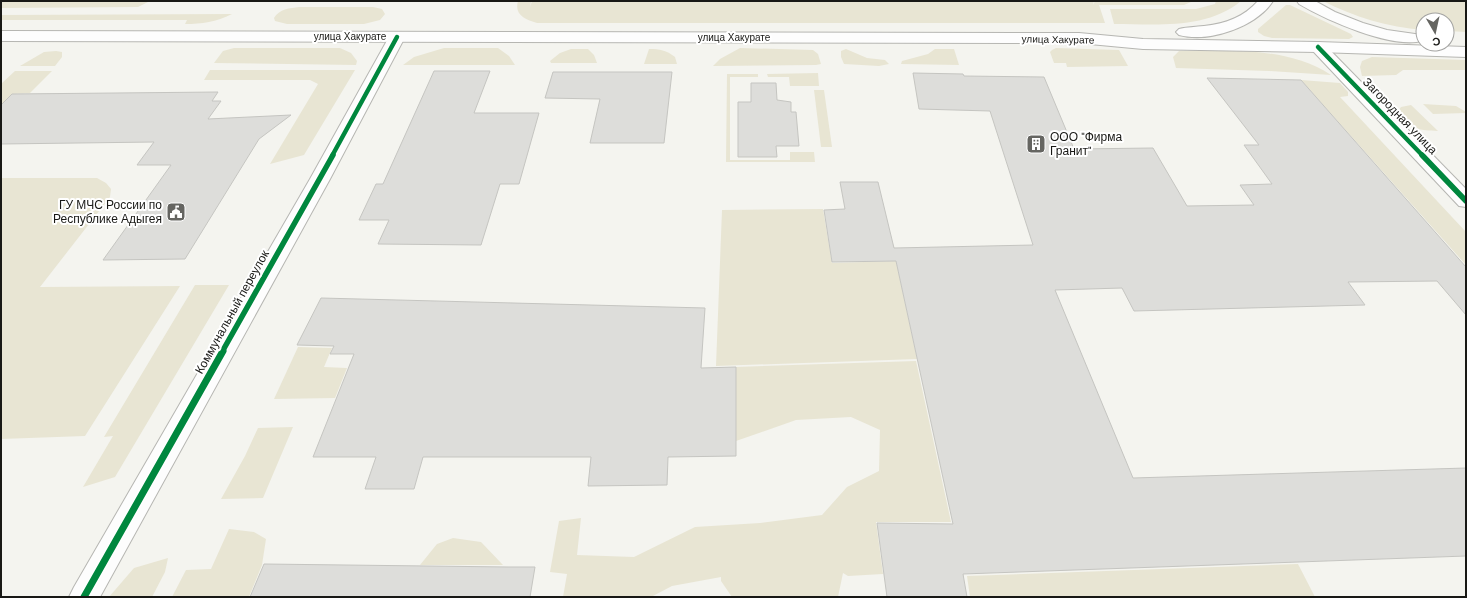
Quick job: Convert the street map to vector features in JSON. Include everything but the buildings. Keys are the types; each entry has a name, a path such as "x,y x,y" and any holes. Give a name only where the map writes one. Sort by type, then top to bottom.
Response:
{"main road":[{"path":"1079,38 1138,33 1192,32 1218,29 1252,17 1266,1"},
{"path":"1304,1 1338,18 1373,30 1415,38"},
{"name":"улица Хакурате","path":"1,36 1079,38 1143,44 1318,47 1466,52"},
{"name":"Коммунальный переулок","path":"84,597 320,179 397,37"},
{"path":"1455,41 1466,42"},
{"name":"Загородная улица","path":"1318,47 1466,201"}],"shaded area":[{"path":"1,1 150,1 138,7 1,8"},
{"path":"518,1 531,1 530,7 532,1 1094,1 1093,5 1095,1 1191,2 1184,5 1099,5 1105,23 537,23 528,20 519,13 517,6"},
{"path":"1216,1 1241,1 1212,17 1180,23 1114,24 1110,9 1196,9 1215,4"},
{"path":"1323,1 1466,1 1466,32 1455,31 1455,12 1415,12 1415,29 1384,24 1335,7"},
{"path":"1286,5 1290,5 1351,34 1353,37 1349,39 1272,38 1264,36 1258,32 1258,29"},
{"path":"299,7 373,7 382,9 385,14 380,20 364,24 287,24 275,21 274,18 276,15 282,11"},
{"path":"232,14 215,21 191,24 185,24 187,20 1,20 1,15"},
{"path":"234,48 340,48 351,53 357,61 356,65 214,63 223,51"},
{"path":"444,48 498,48 509,56 515,65 403,65 414,57"},
{"path":"740,48 813,50 818,54 821,64 713,66 720,59"},
{"path":"1056,48 1119,50 1128,66 1067,67 1066,63 1054,63 1050,52"},
{"path":"571,49 588,49 594,55 597,63 551,63 550,61 560,53"},
{"path":"649,49 666,51 675,57 677,64 644,64"},
{"path":"846,49 867,58 885,60 889,64 879,66 844,64 841,57 841,51"},
{"path":"935,49 954,49 959,65 901,64 902,61 928,54"},
{"path":"1179,51 1238,51 1277,55 1295,59 1314,66 1331,75 1176,68 1173,57"},
{"path":"44,52 62,52 62,57 55,66 20,66"},
{"path":"1372,57 1466,60 1466,70 1403,70 1396,75 1362,76 1360,67 1362,61"},
{"path":"210,70 355,70 304,155 270,164 318,84 310,80 204,80"},
{"path":"15,71 52,71 30,93 12,94 1,105 1,84"},
{"path":"818,73 819,86 790,86 789,77 768,77 767,74"},
{"path":"727,74 758,74 758,77 730,77 730,160 790,160 790,152 814,152 815,162 726,162"},
{"path":"1301,80 1340,83 1348,92 1348,96 1340,97 1466,232 1466,265"},
{"path":"814,90 824,90 832,147 821,147"},
{"path":"1423,104 1456,106 1466,113 1433,114"},
{"path":"1411,105 1438,131 1414,128 1404,123 1397,113 1401,107"},
{"path":"1,178 97,178 106,183 111,189 110,197 40,287 180,286 85,436 1,439"},
{"path":"823,209 832,263 896,261 917,359 716,366 722,210"},
{"path":"195,285 229,285 115,477 83,487 113,436 104,437"},
{"path":"298,347 332,348 324,367 347,368 335,398 274,399"},
{"path":"916,361 951,522 876,522 883,574 848,576 843,573 838,597 732,597 721,581 721,577 672,586 651,597 563,597 567,574 550,572 559,521 581,518 577,555 634,557 695,527 760,523 822,515 847,487 879,471 880,430 851,417 796,420 736,441 735,367"},
{"path":"293,427 263,498 221,499 245,456 258,428"},
{"path":"229,529 254,532 266,539 262,565 249,597 172,597 186,570 211,569"},
{"path":"453,538 481,542 503,565 420,565 437,544"},
{"path":"168,558 165,572 152,597 109,597 134,568"},
{"path":"1298,564 1315,597 970,597 967,576"}],"cycle path":[{"path":"84,597 320,179 397,37"},
{"path":"1318,47 1466,201"}],"place":[{"name":"ООО \"Фирма Гранит\"","path":"1036,144"},
{"name":"ГУ МЧС России по Республике Адыгея","path":"176,212"}]}
